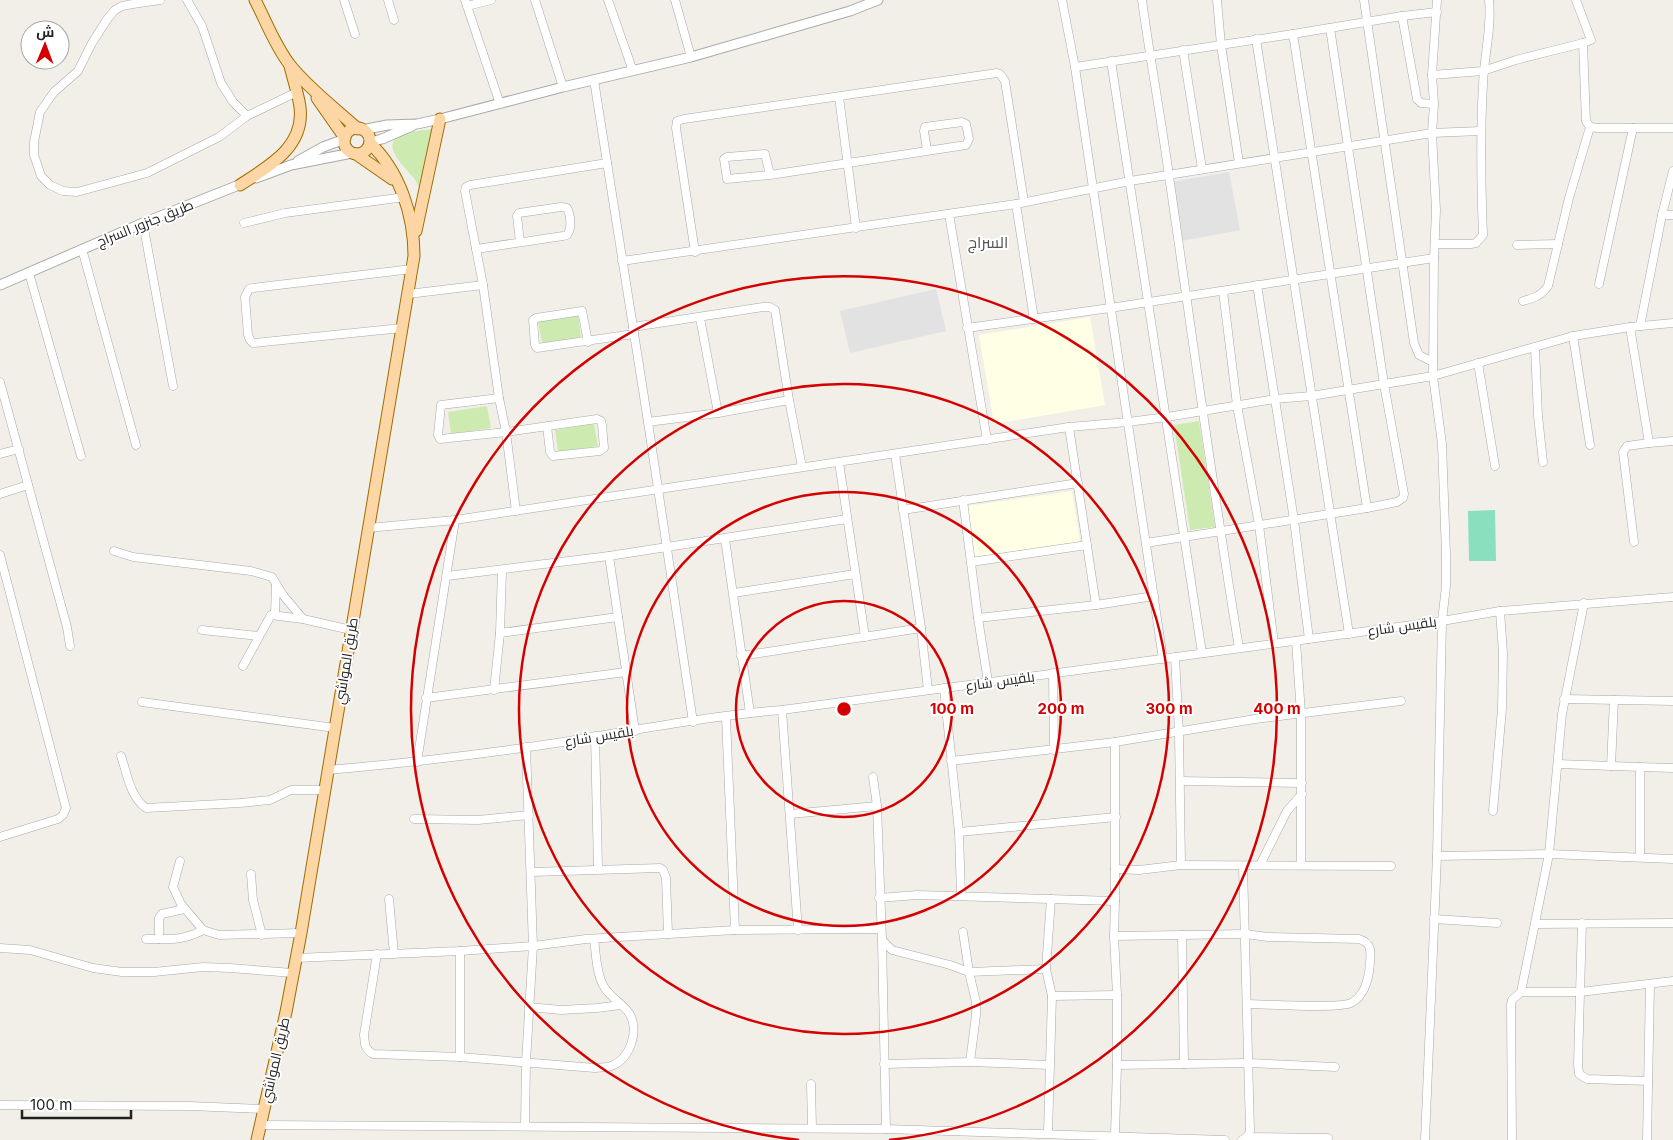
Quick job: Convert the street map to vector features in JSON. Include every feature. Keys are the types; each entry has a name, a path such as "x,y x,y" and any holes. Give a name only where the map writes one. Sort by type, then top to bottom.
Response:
{"main road":[{"path":"255,0 289,64 308,84 369,136 370,143 365,151 354,153 347,149 345,138 308,84"},
{"path":"240,184 284,154 293,142 298,130 300,117 297,92 289,64"},
{"path":"414,240 440,119"},
{"path":"345,138 351,130 360,129"},
{"name":"طريق المواشي","path":"256,1140 301,933 412,269 414,240 405,198 384,160 370,143"},
{"name":"طريق المواشي","path":"354,153 374,165 397,183"}],"street":[{"path":"160,0 122,6 115,10 92,43 78,71 54,92 40,112 34,142 34,155 41,176 50,185 63,191 77,192 147,173 219,137 247,116 297,92"},
{"path":"187,0 202,26 221,83 233,102 247,116"},
{"path":"344,0 355,34"},
{"path":"388,0 394,20"},
{"path":"491,0 466,3 500,104"},
{"path":"535,0 563,87"},
{"path":"608,0 633,72"},
{"path":"675,0 691,57"},
{"path":"360,129 387,125 417,124 563,87 633,72 850,11 878,0"},
{"path":"1062,0 1075,67 1163,659"},
{"path":"1142,0 1239,648"},
{"path":"1217,0 1221,44 1238,164"},
{"path":"1364,0 1417,351 1422,358 1433,362"},
{"path":"1426,1140 1442,621 1446,586 1442,444 1433,376 1436,210 1432,133 1434,104 1432,76 1437,0"},
{"path":"1435,244 1476,243 1483,234 1480,132 1483,71 1490,10 1489,0"},
{"path":"1432,76 1483,71 1591,40 1576,0"},
{"path":"1075,67 1437,12"},
{"path":"1402,16 1417,99 1421,103 1434,104"},
{"path":"1146,543 1368,508 1402,500 1404,494 1384,384 1330,28"},
{"path":"1293,34 1310,152 1368,508"},
{"path":"1256,39 1349,634"},
{"path":"1583,43 1586,121 1590,127 1673,128"},
{"path":"1182,50 1202,169"},
{"path":"1111,61 1202,653"},
{"path":"695,252 677,138 677,121 684,118 839,97 993,73 1000,74 1005,80 1034,319"},
{"path":"594,80 694,722"},
{"path":"839,97 856,228"},
{"path":"770,175 765,154 724,159 727,179 770,175 847,164 966,145 969,139 966,124 962,122 926,127 924,131 927,150"},
{"path":"370,143 417,124"},
{"path":"1523,301 1543,293 1548,286 1569,198 1590,127"},
{"path":"1599,284 1633,128"},
{"path":"622,261 695,252 1020,203 1093,190 1130,181 1384,140 1432,133 1480,132"},
{"name":"طريق جنزور السراج","path":"291,165 323,147 345,138"},
{"name":"طريق جنزور السراج","path":"0,285 142,223 240,184 291,165 330,156 354,153"},
{"path":"516,511 506,432 498,398 483,285 465,191 466,187 607,163"},
{"path":"1640,326 1662,215 1673,171"},
{"path":"244,223 285,212 405,198"},
{"path":"476,249 520,242 567,234 570,228 567,208 561,206 519,213 517,221 520,242"},
{"path":"949,214 987,440"},
{"path":"1662,215 1673,215"},
{"path":"142,223 173,386"},
{"path":"1517,246 1558,244"},
{"path":"82,249 136,445"},
{"path":"967,328 1185,297 1434,258"},
{"path":"402,328 253,344 248,335 245,297 249,289 253,288 412,269"},
{"path":"29,273 81,456"},
{"path":"408,294 483,285"},
{"path":"1257,285 1294,520 1309,639"},
{"path":"1223,290 1237,405 1259,525 1274,643"},
{"path":"588,342 582,311 536,318 534,320 535,345 537,348 588,342 634,330 762,306 770,307 775,310 802,467"},
{"path":"700,318 718,413"},
{"path":"368,528 455,520 1069,427 1128,422 1275,399 1311,396 1433,376 1574,336 1673,322"},
{"path":"1630,327 1649,443"},
{"path":"1574,336 1590,445"},
{"path":"1535,348 1538,416 1543,462"},
{"path":"1478,363 1495,466"},
{"path":"0,384 19,449 70,646"},
{"path":"498,398 441,405 438,435 440,439 599,419 602,424 604,448 600,451 553,456 550,452 547,426"},
{"path":"648,422 718,413 789,400"},
{"path":"1069,427 1096,605"},
{"path":"1634,542 1624,452 1627,446 1673,441"},
{"path":"0,454 19,449"},
{"path":"895,454 921,628 928,690"},
{"path":"839,462 865,636"},
{"path":"903,510 1078,483"},
{"path":"0,494 28,485"},
{"path":"963,500 988,682"},
{"path":"447,576 609,556 848,519"},
{"path":"417,762 455,520"},
{"path":"725,539 750,713"},
{"path":"971,562 1087,545"},
{"path":"114,551 133,557 252,571 272,577 288,603 303,619"},
{"path":"0,555 66,808 63,815 58,819 0,837"},
{"path":"609,556 635,731"},
{"path":"494,690 500,633 502,570"},
{"path":"734,593 855,574"},
{"path":"274,614 276,584"},
{"path":"978,618 1096,605 1154,596"},
{"name":"بلقيس شارع","path":"328,770 417,762 750,713 1349,634 1500,611 1673,597"},
{"path":"1521,992 1549,854 1564,699 1584,603"},
{"path":"1493,811 1502,709 1503,653 1500,611"},
{"path":"243,666 268,618 274,614 351,630"},
{"path":"500,633 618,618"},
{"path":"741,656 921,628"},
{"path":"202,630 259,636"},
{"path":"1296,641 1302,783 1301,865"},
{"path":"1175,657 1179,732 1181,865"},
{"path":"426,698 626,672"},
{"path":"1053,674 1054,750"},
{"path":"944,688 959,832 961,896"},
{"path":"1564,699 1673,701"},
{"path":"1611,766 1614,700"},
{"path":"951,761 1115,742 1255,719 1401,701"},
{"path":"142,702 335,728"},
{"path":"782,710 798,930"},
{"path":"726,717 736,930"},
{"path":"594,736 598,868"},
{"path":"1115,742 1116,901 1114,936 1117,1066 1115,1135"},
{"path":"525,1126 526,1062 533,946 532,872 526,747"},
{"path":"121,756 132,791 139,803 146,808 240,804 270,800 292,790 325,790"},
{"path":"1558,764 1673,768"},
{"path":"1640,767 1640,857"},
{"path":"873,777 877,806 880,930 882,940 886,1129"},
{"path":"1180,782 1302,783"},
{"path":"1260,865 1287,811 1302,794"},
{"path":"790,814 877,806"},
{"path":"414,818 478,820 529,815"},
{"path":"959,832 1116,817"},
{"path":"1436,856 1549,854 1673,859"},
{"path":"180,861 173,887 184,908 203,930 219,935 301,933"},
{"path":"1115,869 1139,870 1181,865 1391,866"},
{"path":"1243,866 1250,1132 1244,1138"},
{"path":"532,872 656,867 663,870 666,878 668,934"},
{"path":"251,874 253,900 262,935"},
{"path":"880,898 916,895 1116,901"},
{"path":"389,898 394,954"},
{"path":"1048,1133 1052,996 1046,969 1051,899"},
{"path":"158,939 159,918 162,914 184,908"},
{"path":"1434,919 1497,923"},
{"path":"1582,923 1579,1074 1587,1079 1648,1081"},
{"path":"1535,924 1673,923"},
{"path":"146,939 179,939 192,936 203,930"},
{"path":"296,958 460,951 533,946 594,939 736,930 880,930"},
{"path":"963,932 968,972 975,991 976,1002 970,1062"},
{"path":"1114,936 1245,934 1268,937 1359,939 1369,945 1371,950 1366,985 1361,994 1350,1004 1247,1004"},
{"path":"1182,935 1184,1064"},
{"path":"377,954 364,1035 365,1045 372,1054 460,1057 595,1068 610,1066 620,1061 626,1055 631,1045 634,1032 632,1020 628,1012 604,988 600,979 594,939"},
{"path":"882,940 892,950 950,965 968,972 1046,969"},
{"path":"0,948 30,950 92,968 122,972 154,972 203,967 293,973"},
{"path":"460,951 460,1057"},
{"path":"1512,1140 1511,1006 1516,994 1521,992 1580,992 1673,981"},
{"path":"1647,1140 1650,984"},
{"path":"1052,996 1116,995"},
{"path":"529,1007 560,1010 621,1005"},
{"path":"884,1064 970,1062 1049,1065"},
{"path":"1117,1066 1249,1064 1334,1067"},
{"path":"811,1084 812,1128"},
{"path":"0,1105 190,1106 264,1109"},
{"path":"260,1124 886,1129 1048,1133 1064,1137 1115,1135 1226,1140"},
{"path":"1244,1138 1328,1138"}],"shaded area":[{"path":"1229,172 1240,230 1182,241 1171,182"},
{"path":"936,289 946,331 850,353 840,311"},
{"path":"1090,317 1105,405 994,424 979,335"},
{"path":"1072,491 1080,542 974,557 967,506"}],"green space":[{"path":"437,128 422,194 414,179 396,156 393,144 395,139 402,135"},
{"path":"578,315 581,337 542,343 538,321"},
{"path":"487,406 491,428 451,434 448,412"},
{"path":"1199,421 1215,527 1190,530 1174,425"},
{"path":"594,424 598,446 558,452 555,430"},
{"path":"1495,510 1496,561 1469,561 1468,511"}],"district":[{"name":"السراج","path":"988,242"}]}
